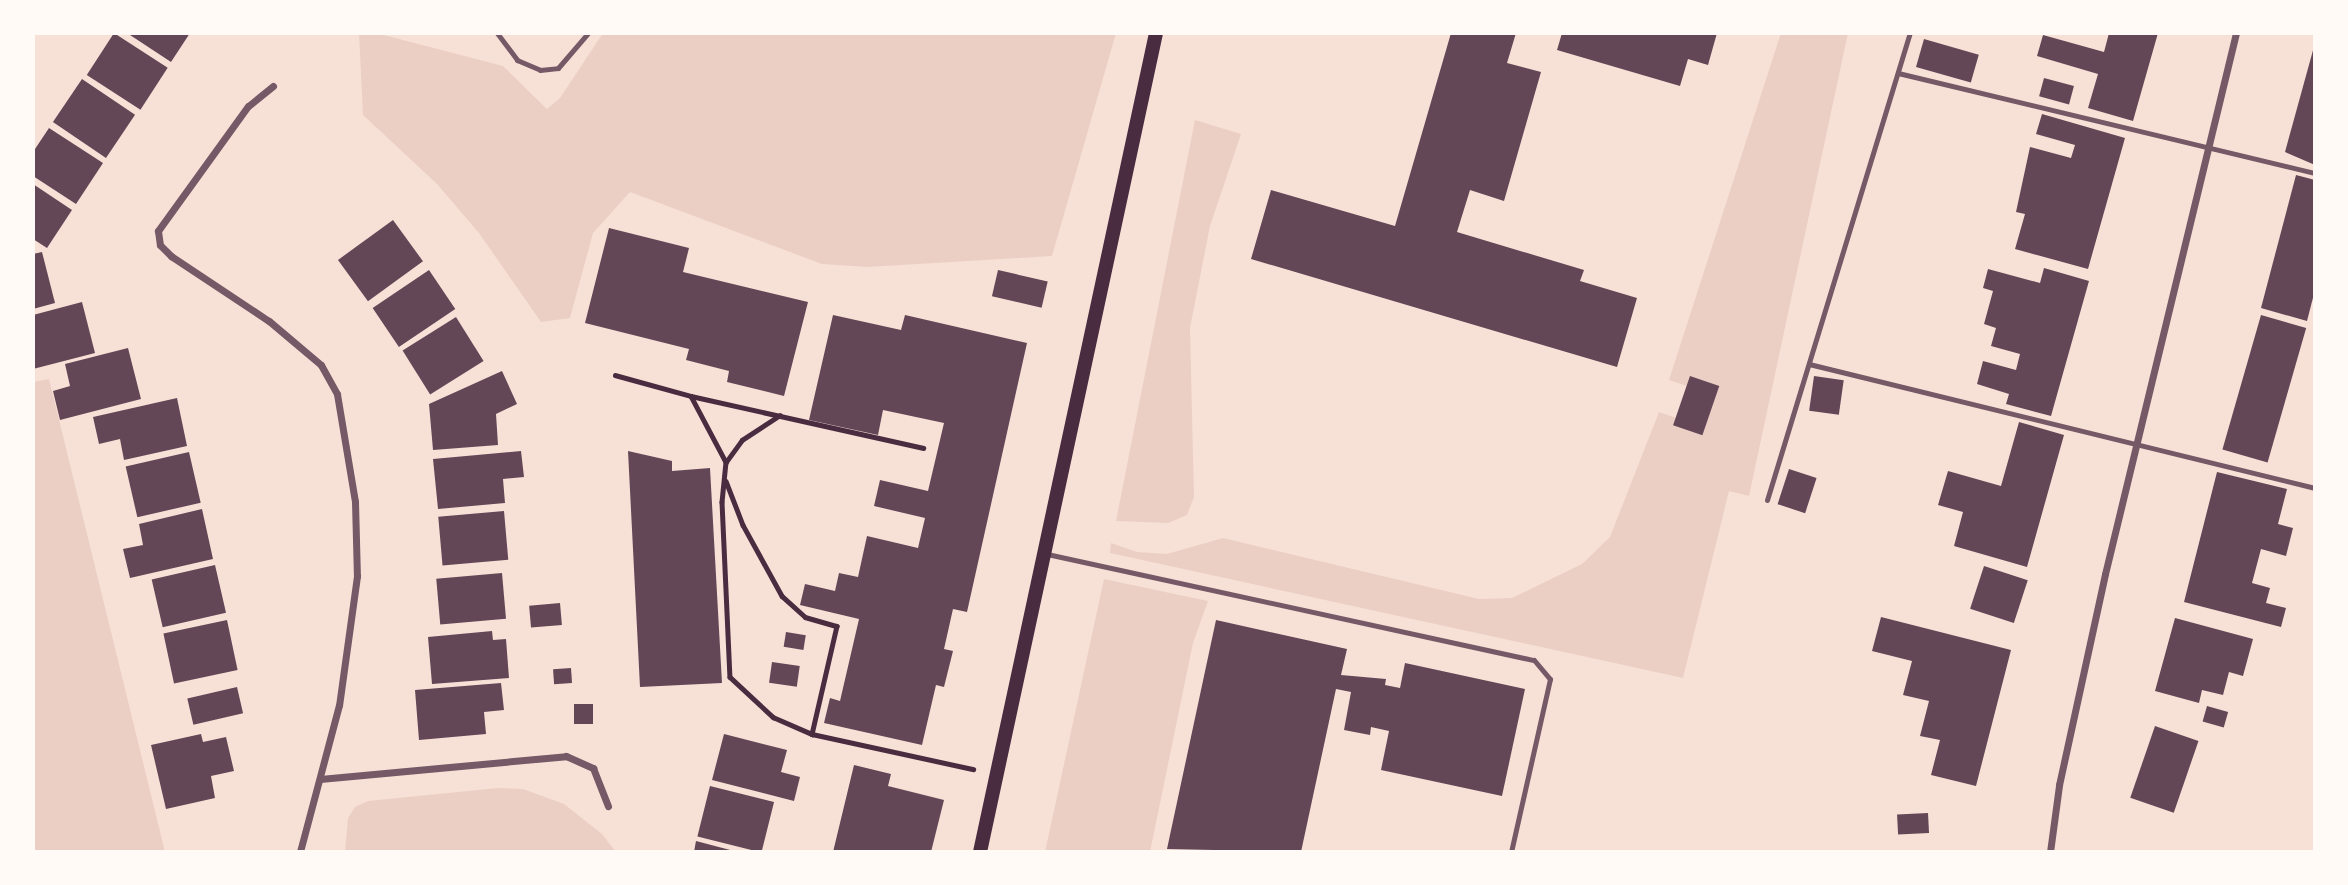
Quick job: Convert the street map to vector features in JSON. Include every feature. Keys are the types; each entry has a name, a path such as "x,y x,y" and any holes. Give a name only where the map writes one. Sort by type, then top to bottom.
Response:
{"main road":[{"path":"980,852 1156,33"}],"street":[{"path":"2050,852 2062,772 2236,33"},
{"path":"273,86 248,106 158,231 160,245 171,256 269,321 321,365 337,394 355,502 357,576 351,645 300,852"},
{"path":"320,779 566,756 593,768 608,806"}],"lane":[{"path":"497,33 517,60 540,70 558,68 588,33"},
{"path":"1767,500 1910,33"},
{"path":"1898,73 2315,173"},
{"path":"1809,364 2138,442 2315,488"},
{"path":"1043,553 1534,660 1550,679 1511,852"}],"path":[{"path":"615,375 691,396 923,449"},
{"path":"691,396 726,462 722,502 730,677 773,717 812,734 998,774"},
{"path":"726,462 742,440 780,415"},
{"path":"726,480 743,525 782,596 805,617 836,626 812,734"}],"shaded area":[{"path":"359,33 376,33 503,66 547,109 560,98 603,33 1116,33 1052,256 868,267 822,264 630,192 593,233 570,318 541,322 479,233 437,184 363,115"},
{"path":"1781,33 1848,33 1749,496 1729,491 1683,678 1110,553 1111,543 1137,552 1167,554 1223,538 1479,599 1512,598 1582,564 1610,537 1659,412 1676,418 1674,425 1702,434 1719,386 1687,386 1669,380"},
{"path":"1195,120 1241,134 1210,226 1190,328 1194,497 1187,515 1168,523 1116,521"},
{"path":"49,379 165,852 33,852 33,382"},
{"path":"1104,579 1208,601 1193,643 1150,852 1045,852"},
{"path":"498,788 523,789 564,804 602,834 616,852 345,852 348,818 355,807 368,801"}],"building":[{"path":"114,33 168,68 140,110 87,75"},
{"path":"127,33 190,33 171,62"},
{"path":"1451,33 1516,33 1507,63 1541,72 1504,201 1470,190 1457,232 1584,270 1580,281 1637,298 1617,367 1251,259 1271,190 1395,226"},
{"path":"1562,33 1717,33 1708,65 1688,59 1680,86 1557,50"},
{"path":"2109,33 2158,33 2133,121 2088,108 2098,74 2037,56 2043,35 2104,52"},
{"path":"1924,39 1979,55 1971,83 1916,67"},
{"path":"2315,43 2315,165 2285,152"},
{"path":"2044,78 2074,86 2069,104 2039,96"},
{"path":"82,79 135,115 106,158 53,122"},
{"path":"2042,114 2125,138 2088,269 2015,249 2025,214 2016,212 2030,147 2071,158 2075,145 2036,134"},
{"path":"49,128 103,163 76,204 33,176 33,152"},
{"path":"2296,175 2315,180 2315,290 2307,321 2261,308"},
{"path":"33,184 72,210 47,248 33,239"},
{"path":"393,220 423,261 368,301 338,260"},
{"path":"609,228 689,248 683,272 808,302 784,396 727,382 729,371 686,360 689,349 585,323"},
{"path":"42,252 55,303 33,309 33,254"},
{"path":"2044,268 2089,281 2051,416 2006,404 2009,394 1977,384 1983,361 2016,370 2020,354 1991,346 1996,328 1984,324 1993,291 1983,288 1988,269 2040,283"},
{"path":"429,270 455,309 399,347 373,308"},
{"path":"998,270 1048,281 1042,308 992,296"},
{"path":"82,302 95,353 33,369 33,315"},
{"path":"833,315 901,330 905,315 1027,343 967,612 953,609 944,649 953,651 944,687 936,685 922,745 824,723 830,698 840,701 859,619 800,605 805,584 835,591 839,573 858,577 867,536 918,548 925,518 874,506 880,480 928,491 944,423 883,410 878,435 809,420"},
{"path":"2261,315 2306,328 2268,463 2222,450"},
{"path":"456,317 484,361 430,394 403,350"},
{"path":"128,348 141,399 60,420 53,391 70,386 65,364"},
{"path":"502,371 517,404 496,414 498,445 433,450 429,404"},
{"path":"1690,376 1719,386 1702,435 1673,425"},
{"path":"1814,376 1844,380 1839,415 1809,411"},
{"path":"177,398 187,446 124,460 120,439 99,444 93,417"},
{"path":"2019,422 2064,435 2027,567 1954,546 1963,512 1938,505 1948,471 2001,486"},
{"path":"521,451 524,477 503,479 505,503 438,509 433,459"},
{"path":"628,451 672,461 672,471 710,468 722,683 640,687"},
{"path":"189,452 201,503 137,517 126,467"},
{"path":"1789,469 1817,478 1805,513 1778,504"},
{"path":"2217,472 2287,489 2278,524 2293,528 2286,556 2261,549 2252,583 2270,588 2266,603 2286,608 2281,627 2184,602"},
{"path":"202,509 213,559 130,578 123,549 143,545 139,524"},
{"path":"504,511 508,560 443,566 438,517"},
{"path":"215,565 226,613 163,627 152,580"},
{"path":"1984,566 2028,580 2014,623 1970,609"},
{"path":"502,573 506,619 440,625 436,579"},
{"path":"560,603 562,625 531,628 529,606"},
{"path":"1881,617 2011,650 1976,786 1931,775 1940,740 1920,736 1929,701 1903,695 1912,661 1872,651"},
{"path":"2175,618 2253,639 2243,676 2229,672 2223,695 2202,690 2199,703 2155,691"},
{"path":"227,620 238,670 174,683 163,634"},
{"path":"1216,620 1347,649 1341,675 1386,679 1385,685 1400,688 1405,663 1525,689 1502,796 1381,770 1389,731 1371,727 1370,735 1344,730 1351,692 1336,689 1301,852 1167,849"},
{"path":"492,631 493,640 506,639 509,678 432,684 428,637"},
{"path":"786,632 806,635 803,650 784,647"},
{"path":"772,662 800,666 797,687 769,683"},
{"path":"571,668 572,683 554,684 553,669"},
{"path":"501,683 504,710 484,712 486,734 419,740 415,690"},
{"path":"237,687 243,713 193,725 187,698"},
{"path":"574,704 593,704 593,724 574,724"},
{"path":"2207,706 2228,712 2224,727 2203,721"},
{"path":"2155,726 2198,741 2174,813 2130,798"},
{"path":"201,734 203,742 226,737 234,771 211,776 215,798 166,809 151,745"},
{"path":"724,734 787,750 781,772 800,777 794,801 712,780"},
{"path":"854,765 891,774 888,786 944,800 931,852 833,852"},
{"path":"710,786 774,802 762,852 697,836"},
{"path":"1928,813 1929,833 1898,835 1897,815"},
{"path":"696,841 734,851 734,852 694,852"}]}
